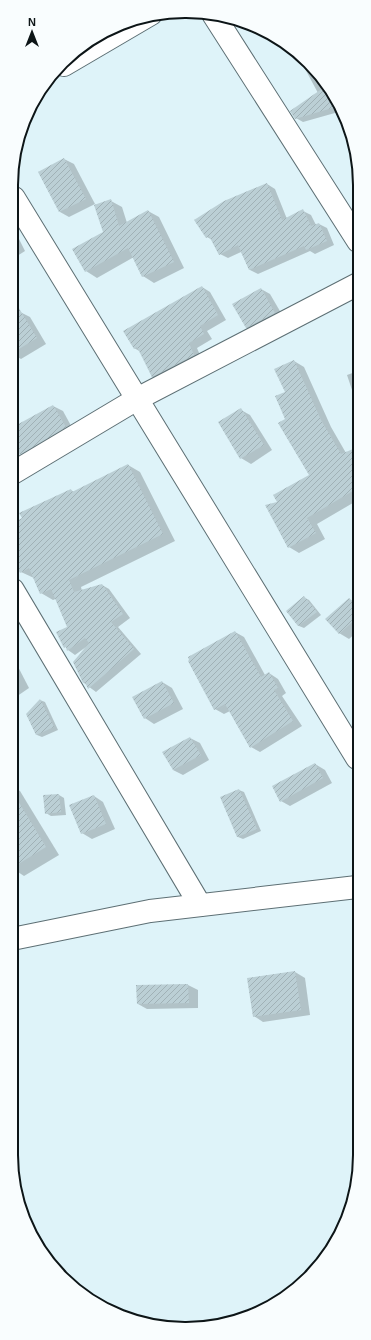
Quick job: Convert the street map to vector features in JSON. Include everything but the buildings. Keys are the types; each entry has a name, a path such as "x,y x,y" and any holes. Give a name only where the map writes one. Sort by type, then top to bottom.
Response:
{"street":[{"path":"217,21 353,233"},
{"path":"83,54 124,30"},
{"path":"18,205 353,750"},
{"path":"18,470 137,399 353,287"},
{"path":"18,598 200,905"},
{"path":"18,938 150,911 353,887"}]}
